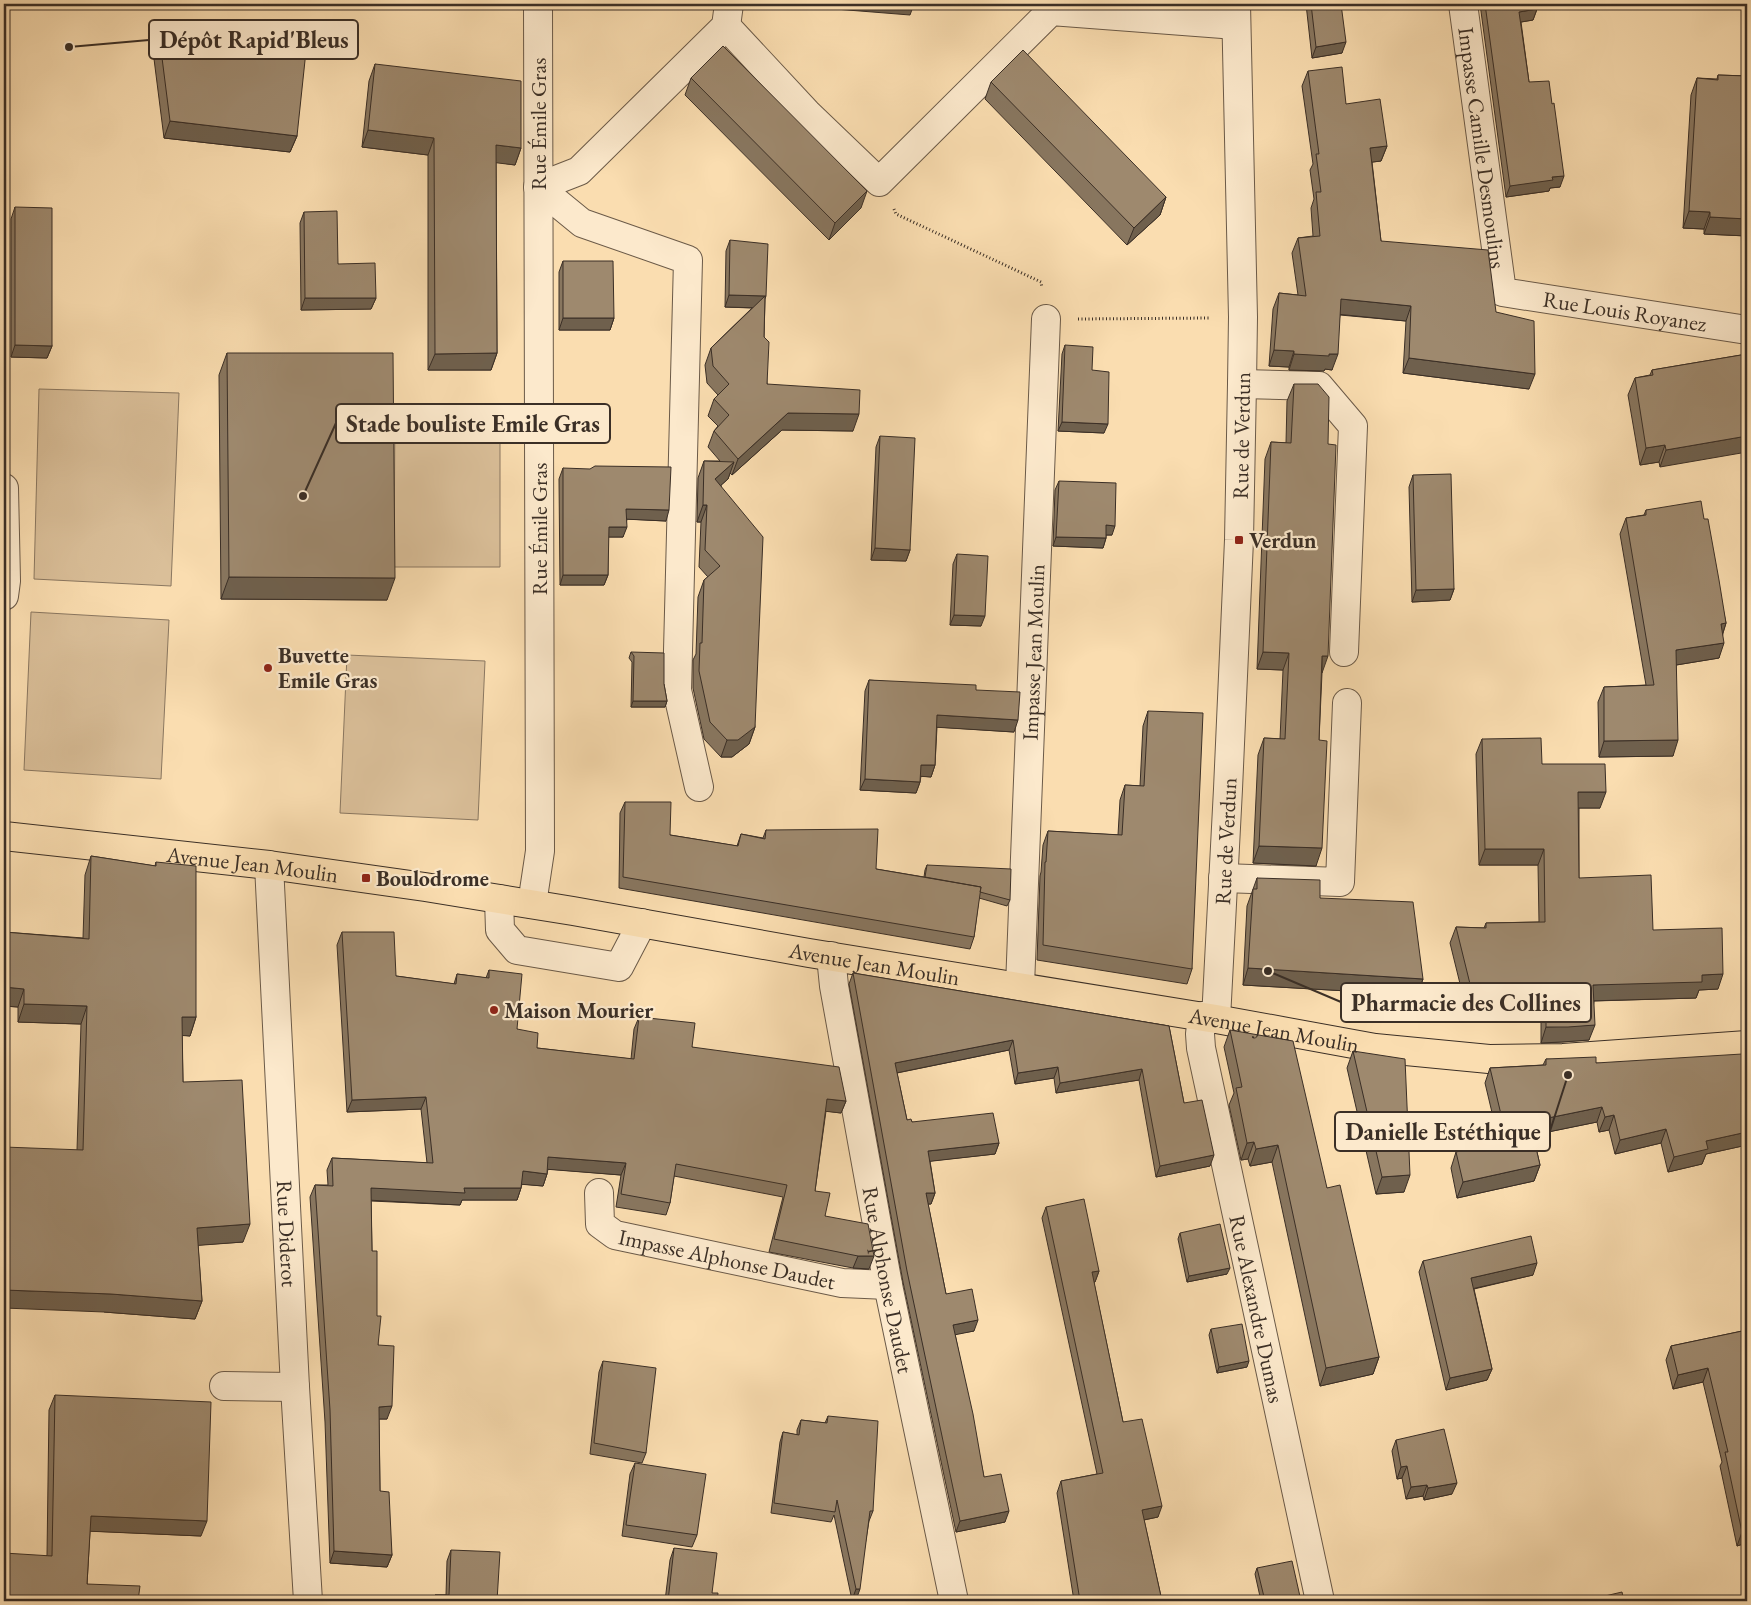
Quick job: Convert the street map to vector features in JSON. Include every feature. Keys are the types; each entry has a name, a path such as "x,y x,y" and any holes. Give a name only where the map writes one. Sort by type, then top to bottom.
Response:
{"main road":[{"name":"Avenue Jean Moulin","path":"4,836 269,865 366,878 1020,986 1375,1048 1489,1059 1563,1058 1747,1045"}],"street":[{"name":"Rue Émile Gras","path":"532,904 540,851 538,4"},
{"name":"Impasse Camille Desmoulins","path":"1463,4 1502,292"},
{"path":"699,787 677,690 688,260 582,223 538,187 579,171 728,15 807,114 879,182 1051,11 1236,14"},
{"name":"Rue de Verdun","path":"1209,1018 1223,878 1238,550 1243,317 1236,14"},
{"name":"Rue Louis Royanez","path":"1502,292 1747,330"},
{"name":"Impasse Jean Moulin","path":"1020,986 1046,319"},
{"path":"1242,384 1319,386 1353,426 1344,652"},
{"path":"4,488 6,581 4,596"},
{"path":"1223,878 1340,882 1347,704"},
{"name":"Rue Diderot","path":"269,865 295,1387 308,1601"},
{"path":"499,899 500,930 516,950 619,967 642,923"},
{"name":"Rue Alphonse Daudet","path":"831,956 834,986 888,1285 954,1601"},
{"name":"Rue Alexandre Dumas","path":"1209,1018 1200,1034 1201,1048 1320,1601"},
{"name":"Impasse Alphonse Daudet","path":"599,1193 600,1224 615,1235 842,1283 888,1285"},
{"path":"224,1386 295,1387"}],"path":[{"path":"879,182 896,214 1041,282 1046,319 1243,317"}],"shaded area":[{"path":"39,389 179,393 171,586 34,579"},
{"path":"395,407 500,408 500,567 394,567"},
{"path":"31,612 169,620 161,779 24,770"},
{"path":"347,655 485,661 478,820 340,813"}],"building":[{"path":"1311,4 1341,4 1346,42 1316,47"},
{"path":"1485,4 1537,4 1537,9 1519,12 1529,82 1549,81 1552,104 1554,103 1564,176 1552,177 1553,180 1510,186"},
{"path":"159,34 246,44 247,34 276,37 275,47 306,51 297,136 170,121"},
{"path":"723,46 867,191 835,223 691,78"},
{"path":"1023,50 1166,197 1134,228 991,82"},
{"path":"375,64 521,81 521,148 496,145 497,353 435,354 434,138 368,130"},
{"path":"1342,67 1346,104 1380,99 1387,146 1370,148 1381,241 1488,250 1496,312 1534,321 1535,374 1409,358 1411,306 1341,299 1338,354 1329,354 1329,356 1294,354 1294,351 1274,350 1279,293 1306,296 1298,238 1320,236 1316,192 1321,192 1316,154 1319,154 1308,71"},
{"path":"1718,75 1747,76 1747,219 1710,217 1710,212 1689,211 1697,78 1718,80"},
{"path":"15,207 52,208 52,346 15,345"},
{"path":"337,211 338,264 375,263 376,298 305,298 304,212"},
{"path":"730,240 768,244 766,296 729,295"},
{"path":"563,261 613,261 614,318 563,318"},
{"path":"765,296 764,337 769,342 767,384 860,390 859,414 788,413 738,459 714,431 729,415 714,399 729,384 713,366 711,348"},
{"path":"1065,345 1093,347 1092,370 1109,372 1108,424 1062,422"},
{"path":"227,353 393,353 395,578 229,577"},
{"path":"1747,354 1747,436 1666,450 1665,445 1646,448 1635,378 1653,375 1652,370"},
{"path":"1294,384 1318,384 1329,397 1328,444 1336,445 1328,656 1322,656 1319,740 1327,741 1322,848 1259,846 1264,738 1285,739 1289,653 1263,652 1271,442 1291,443"},
{"path":"880,436 915,438 910,550 875,548"},
{"path":"704,461 734,462 715,479 763,537 755,727 738,740 727,740 710,722 699,671 704,580 720,566 705,550 707,505 703,505"},
{"path":"595,466 671,467 669,510 626,509 627,527 609,527 608,575 563,575 563,468 590,469"},
{"path":"1451,474 1454,589 1416,590 1413,475"},
{"path":"1059,481 1116,483 1115,526 1106,525 1106,538 1056,537"},
{"path":"1701,501 1704,519 1708,519 1726,623 1721,624 1724,643 1676,650 1678,740 1604,741 1604,687 1654,685 1626,518 1646,515 1646,510"},
{"path":"957,554 988,556 985,616 954,615"},
{"path":"631,652 664,653 664,684 667,701 633,701 634,656"},
{"path":"869,680 976,685 976,690 1020,692 1018,720 937,715 935,765 921,765 920,782 865,779"},
{"path":"1148,711 1203,713 1192,969 1043,945 1045,862 1048,831 1122,835 1125,785 1144,786"},
{"path":"1541,738 1542,764 1605,764 1606,792 1578,792 1579,878 1651,875 1653,930 1722,928 1723,974 1702,975 1702,982 1593,985 1595,1025 1568,1027 1546,1027 1546,991 1472,992 1456,927 1486,928 1486,923 1545,922 1544,849 1485,849 1482,739"},
{"path":"625,802 671,802 670,835 738,846 741,834 765,839 766,830 878,829 876,869 981,887 974,937 623,877"},
{"path":"91,856 156,866 156,862 196,866 196,1017 182,1017 183,1082 242,1080 250,1224 197,1228 202,1301 111,1294 4,1290 4,1147 83,1150 87,1006 24,1004 24,989 4,987 4,932 89,939"},
{"path":"927,865 1011,869 1010,900 980,892 981,887 925,877"},
{"path":"1257,878 1320,880 1320,898 1413,902 1423,979 1248,968 1253,889 1257,889"},
{"path":"342,932 394,932 396,976 456,984 457,974 489,978 489,970 522,974 517,1029 538,1033 537,1048 634,1059 639,1017 695,1023 692,1047 839,1067 846,1101 827,1099 815,1191 830,1193 825,1216 868,1224 874,1256 858,1256 774,1239 787,1185 676,1164 670,1203 621,1194 626,1163 548,1157 547,1174 523,1171 521,1188 464,1188 465,1193 371,1188 372,1251 377,1251 377,1316 381,1316 378,1345 394,1346 392,1406 379,1407 380,1491 389,1492 392,1555 334,1551 330,1410 315,1185 333,1186 332,1158 433,1163 426,1097 352,1100"},
{"path":"853,973 1169,1026 1184,1103 1202,1100 1214,1155 1160,1166 1142,1069 1060,1083 1058,1067 1018,1073 1013,1040 895,1063 907,1120 911,1119 912,1122 993,1113 999,1143 928,1151 935,1193 926,1193 946,1294 972,1289 978,1320 953,1325 973,1414 984,1477 1001,1474 1009,1511 960,1521 907,1271"},
{"path":"1230,1030 1293,1041 1327,1188 1340,1185 1379,1357 1326,1368 1278,1145 1256,1149 1254,1142 1247,1143 1236,1088 1242,1087"},
{"path":"1353,1051 1405,1059 1410,1175 1382,1177"},
{"path":"1742,1054 1747,1077 1747,1132 1706,1141 1708,1149 1674,1157 1666,1129 1620,1140 1614,1115 1605,1117 1602,1107 1504,1127 1490,1068 1546,1065 1546,1059 1596,1057 1596,1063"},
{"path":"1533,1135 1540,1165 1463,1182 1456,1152"},
{"path":"1084,1199 1099,1271 1092,1272 1123,1422 1142,1419 1162,1506 1142,1510 1162,1601 1080,1601 1061,1481 1103,1473 1046,1207"},
{"path":"1220,1224 1230,1268 1189,1276 1180,1233"},
{"path":"1531,1236 1537,1263 1471,1278 1492,1369 1450,1378 1423,1261"},
{"path":"1242,1324 1249,1361 1219,1367 1211,1329"},
{"path":"1747,1330 1747,1531 1742,1532 1725,1452 1728,1452 1708,1368 1678,1375 1671,1346"},
{"path":"603,1361 656,1368 646,1453 594,1443"},
{"path":"55,1395 211,1402 207,1521 91,1516 87,1584 140,1586 138,1601 10,1601 4,1599 4,1553 52,1556"},
{"path":"828,1416 878,1421 873,1511 870,1511 860,1589 856,1589 837,1500 835,1512 774,1503 783,1432 799,1435 801,1420 827,1423"},
{"path":"1444,1429 1457,1483 1428,1488 1427,1485 1411,1487 1407,1466 1401,1467 1396,1440"},
{"path":"635,1463 706,1474 697,1535 626,1525"},
{"path":"674,1548 717,1553 712,1593 718,1593 717,1601 668,1601"},
{"path":"451,1550 500,1552 497,1601 434,1601 435,1595 449,1595"},
{"path":"1292,1561 1301,1601 1265,1601 1257,1568"},
{"path":"1622,1592 1624,1601 1588,1601 1588,1600"}],"place":[{"name":"Dépôt Rapid'Bleus","path":"69,47"},
{"name":"Stade bouliste Emile Gras","path":"303,496"},
{"name":"Verdun","path":"1239,540"},
{"name":"Buvette Emile Gras","path":"268,668"},
{"name":"Boulodrome","path":"366,878"},
{"name":"Pharmacie des Collines","path":"1268,971"},
{"name":"Maison Mourier","path":"494,1010"},
{"name":"Danielle Estéthique","path":"1568,1075"}]}
